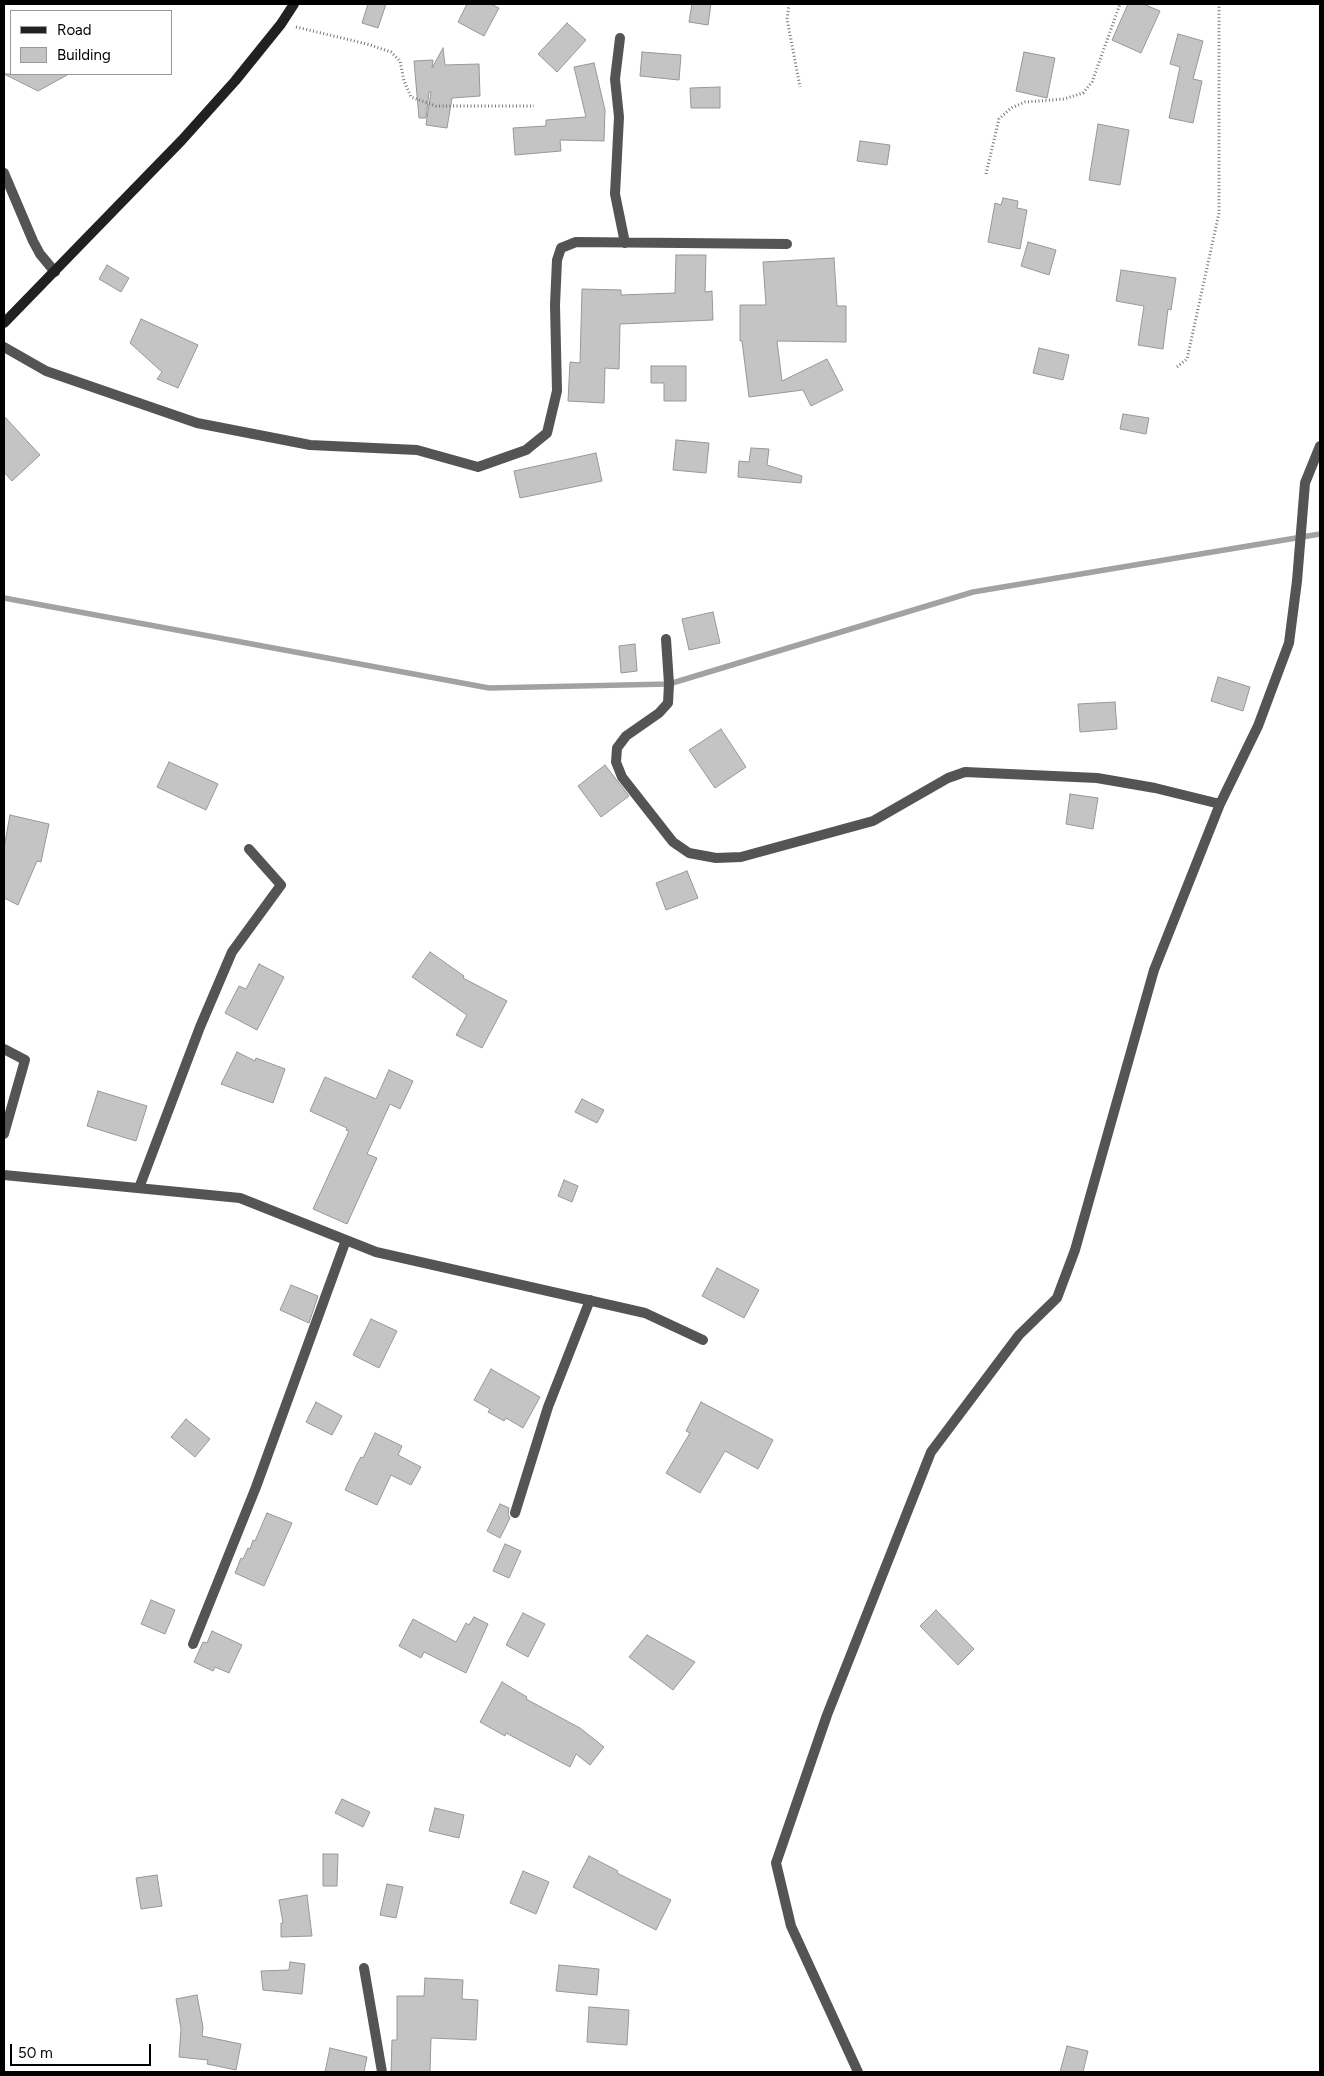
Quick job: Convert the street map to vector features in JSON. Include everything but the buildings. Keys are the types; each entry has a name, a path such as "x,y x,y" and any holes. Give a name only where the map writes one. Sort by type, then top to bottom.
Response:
{"main road":[{"path":"4,324 182,140 235,81 281,24 294,4"}],"street":[{"path":"620,38 616,79 619,117 616,194 625,243"},
{"path":"4,173 33,241 40,254 55,272"},
{"path":"4,347 46,371 197,423 310,445 417,450 478,467 526,450 547,433 557,391 555,305 557,260 561,248 576,242 787,244"},
{"path":"858,2072 791,1926 776,1863 827,1715 931,1452 1019,1335 1056,1298 1076,1250 1154,970 1220,804 1258,726 1289,642 1306,483 1320,446"},
{"path":"666,639 669,684 668,703 659,714 626,736 617,748 616,762 622,777 673,842 689,853 716,858 741,857 873,821 948,778 966,772 1097,778 1155,788 1220,804"},
{"path":"140,1188 200,1027 232,952 281,885 249,850"},
{"path":"4,1048 25,1060 4,1134"},
{"path":"4,1175 240,1198 376,1252 645,1312 703,1340"},
{"path":"193,1644 256,1487 346,1240"},
{"path":"515,1513 548,1407 590,1300"},
{"path":"364,1968 382,2072"}],"path":[{"path":"789,4 787,19 800,87"},
{"path":"986,174 999,119 1011,108 1025,102 1064,99 1083,93 1092,82 1120,4"},
{"path":"1177,367 1187,359 1219,213 1219,4"},
{"path":"281,24 366,44 391,52 400,61 404,81 411,97 436,106 534,106"}],"waterway":[{"path":"4,598 489,688 669,684 973,592 1320,534"}]}
